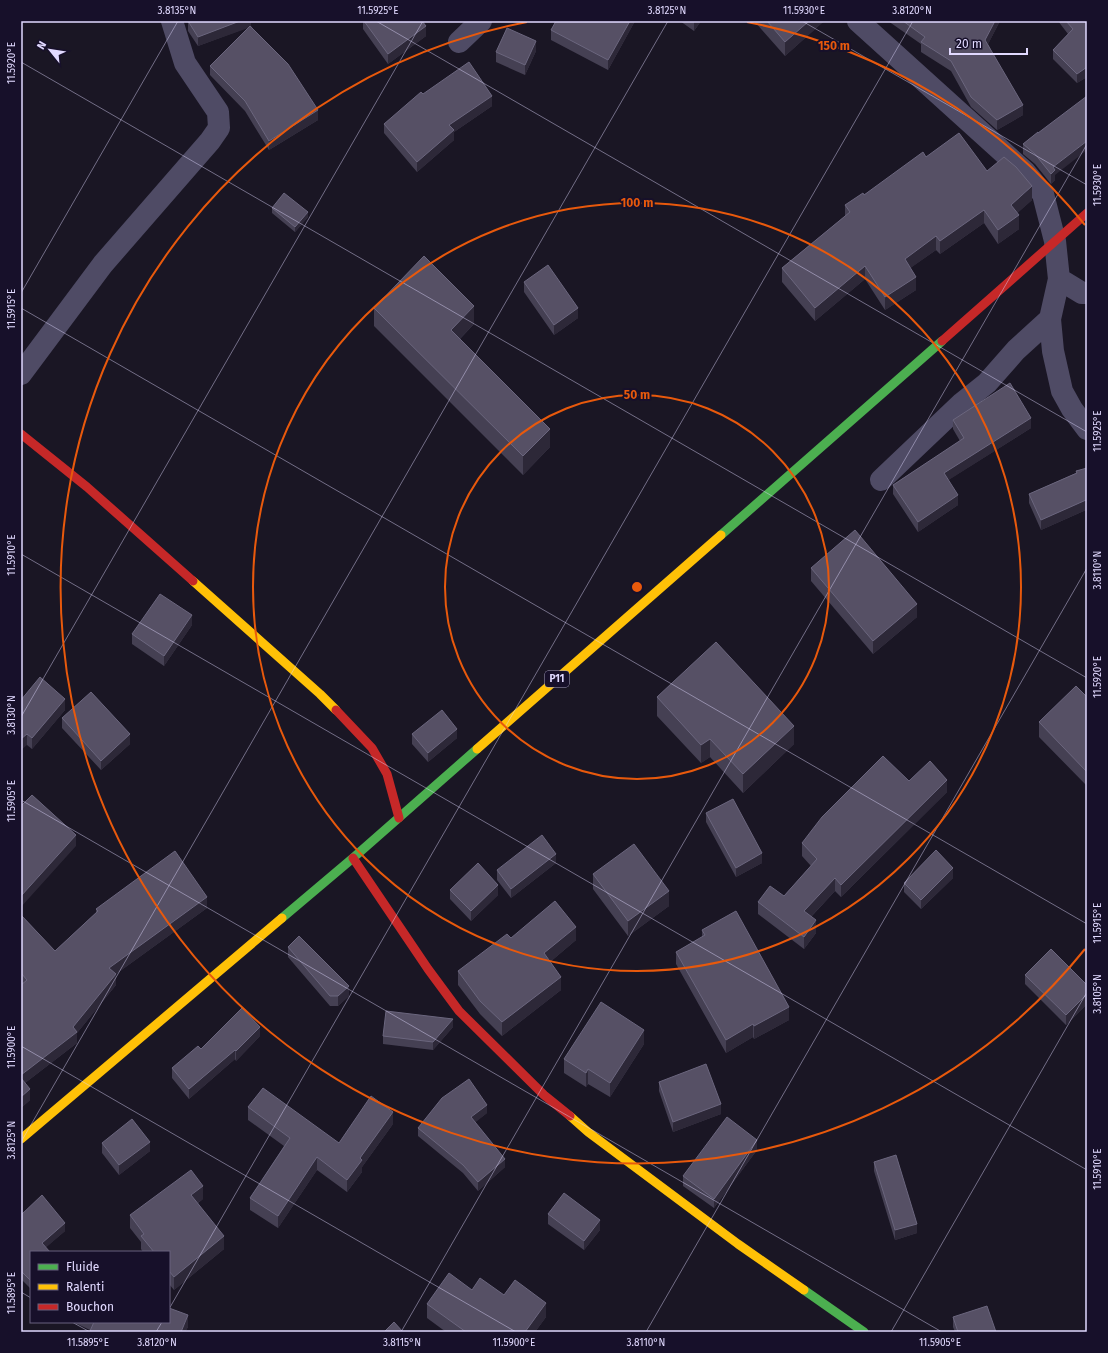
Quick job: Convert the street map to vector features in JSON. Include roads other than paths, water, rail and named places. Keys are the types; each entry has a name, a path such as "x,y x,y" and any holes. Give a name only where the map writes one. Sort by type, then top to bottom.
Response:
{"main road":[{"name":"P11","path":"21,1139 353,858 1087,213"},
{"path":"21,434 87,487 320,694 372,748 387,774 399,818"},
{"path":"353,858 428,969 459,1011 544,1095 588,1132 738,1244 864,1332"}],"street":[{"path":"21,374 103,264 210,142 219,128 218,112 185,63 172,21"},
{"path":"459,42 481,21"},
{"path":"858,21 1025,172 1043,194 1055,241 1059,279 1050,319 1054,351 1062,391 1072,409 1087,429"},
{"path":"1059,279 1082,293 1087,294"},
{"path":"881,480 962,403 987,383 1016,350 1050,319"}]}
